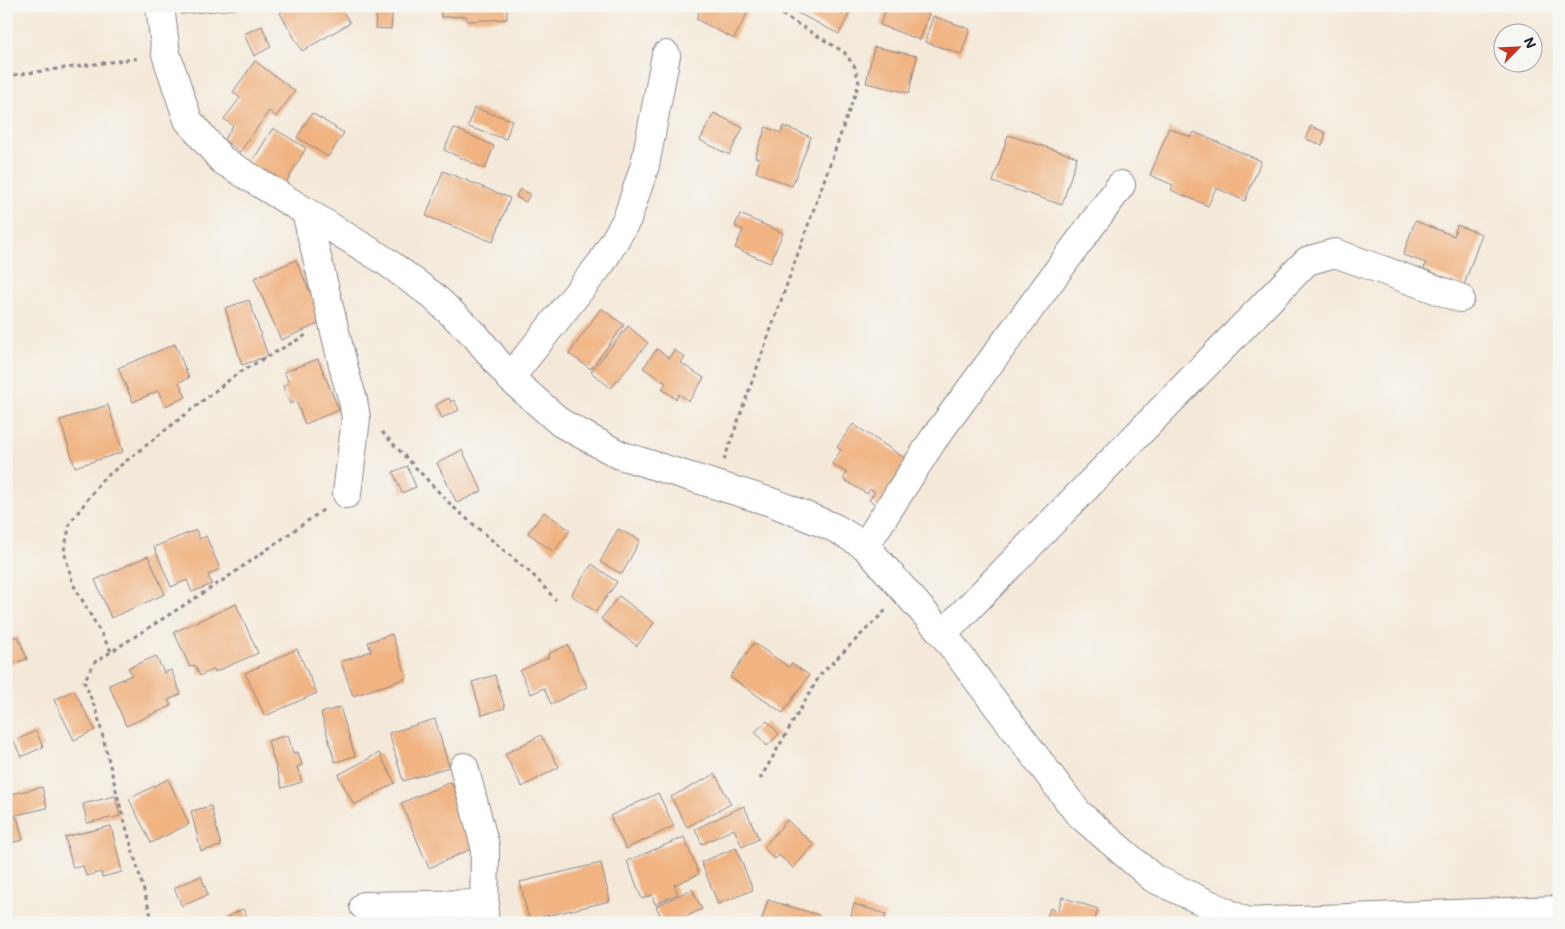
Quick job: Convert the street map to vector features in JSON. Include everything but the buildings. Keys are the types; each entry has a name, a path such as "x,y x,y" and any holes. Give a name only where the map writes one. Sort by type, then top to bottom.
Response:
{"street":[{"path":"160,6 166,54 188,120 222,160 384,260 432,296 475,335 510,378 561,423 620,455 774,503 835,528 865,546 942,634 1078,813 1153,878 1247,922 1559,910"},
{"path":"510,378 602,262 627,218 645,165 666,55"},
{"path":"865,546 932,440 1120,185"},
{"path":"306,212 356,418 347,494"},
{"path":"942,634 1308,261 1336,253 1460,298"},
{"path":"364,906 484,913 485,846 464,767"}],"path":[{"path":"715,484 859,83 855,67 844,52 768,6"},
{"path":"6,76 166,54"},
{"path":"111,651 73,584 64,551 70,523 102,480 238,373 333,320"},
{"path":"353,400 452,506 534,576 556,600"},
{"path":"153,923 119,802 97,713 84,681 95,662 225,579 347,494"},
{"path":"760,779 820,674 905,591"}]}
